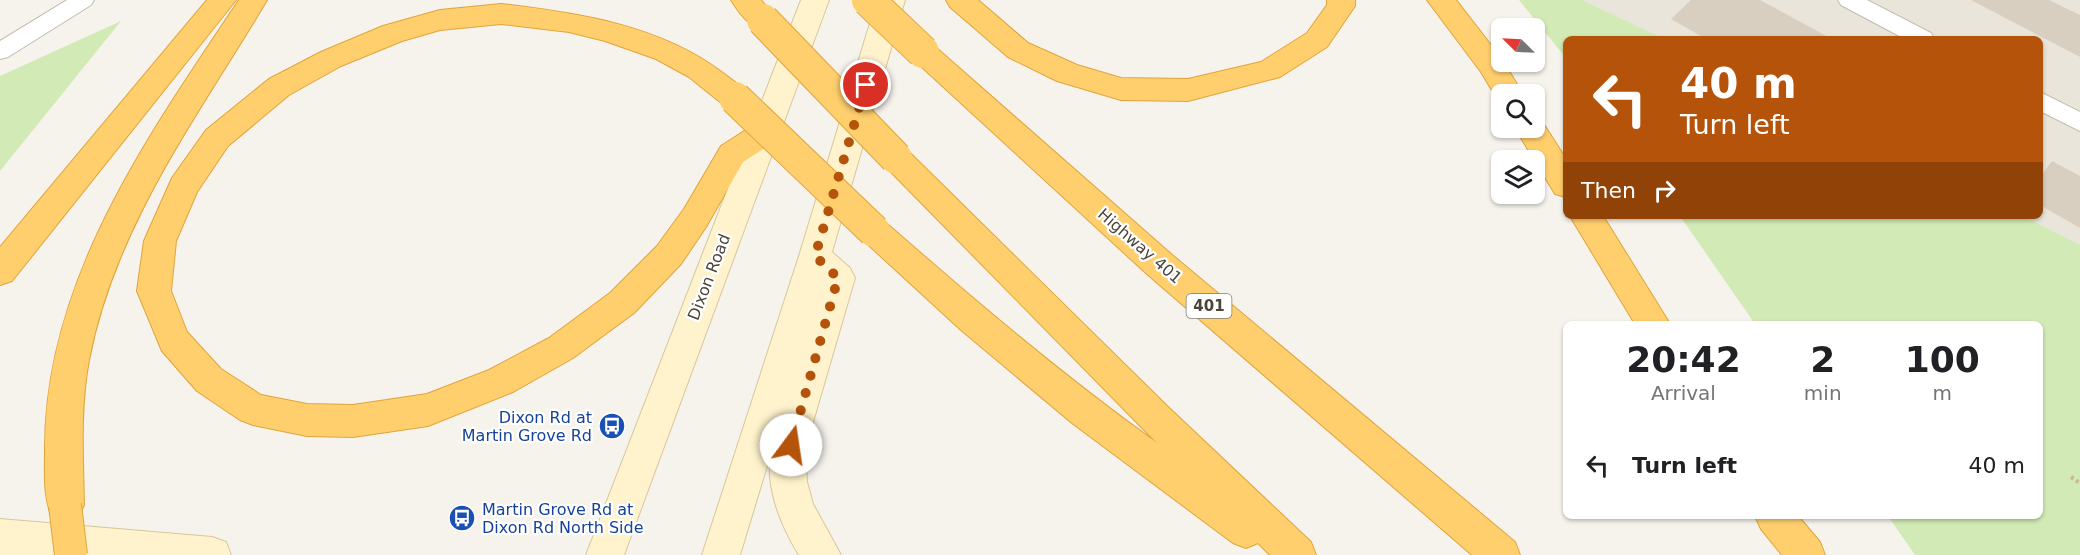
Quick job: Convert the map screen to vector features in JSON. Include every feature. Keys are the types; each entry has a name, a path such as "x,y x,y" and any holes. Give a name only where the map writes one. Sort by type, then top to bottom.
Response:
{"highway":[{"path":"0,271 222,0"},
{"path":"71,555 65,505 64,419 75,345 101,259 128,201 168,131 253,0"},
{"name":"Highway 401","path":"868,0 922,52 1159,264 1501,555"},
{"path":"960,0 1018,50 1067,73 1121,89 1188,90 1270,70 1317,40 1341,6 1341,0"},
{"path":"1441,0 1503,84"},
{"path":"754,10 896,158 1153,416 1297,555"},
{"path":"763,135 732,154 695,218 669,255 622,303 561,348 501,381 428,410 353,421 307,420 253,409 209,380 174,341 154,291 160,241 183,187 217,138 279,87 331,59 393,33 440,20 501,14 569,22 611,32 666,52 699,70 735,98 874,231 973,320 1077,405 1280,555"},
{"path":"1536,138 1563,180"},
{"path":"1588,219 1651,321"},
{"path":"1776,519 1806,555"}],"main road":[{"name":"Dixon Road","path":"605,555 815,0"},
{"path":"721,555 815,256 891,0"},
{"path":"815,256 838,278 799,411 788,470 792,496 800,518 812,543 822,555"},
{"path":"0,537 212,555"}],"street":[{"path":"0,51 83,0"},
{"path":"1849,0 1917,36"},
{"path":"2043,103 2080,122"}],"path":[{"path":"2071,477 2080,483"}],"shaded area":[{"path":"1579,0 2080,0 2080,247 2024,219 2043,219 2043,36 1652,36"}],"green space":[{"path":"1519,0 1582,0 1658,36 1563,36 1563,54 1545,32 1545,18 1534,18"},
{"path":"121,21 0,171 0,76"},
{"path":"1682,219 2029,219 2080,245 2080,555 1915,555 1890,519 2043,519 2043,321 1753,321"}],"building":[{"path":"1691,0 1760,0 1826,36 1701,36 1671,19"},
{"path":"1971,0 2049,0 2080,15 2080,57"},
{"path":"2052,161 2080,176 2080,228 2043,207 2043,173"}],"place":[{"name":"Dixon Rd at Martin Grove Rd","path":"612,426"},
{"name":"Martin Grove Rd at Dixon Rd North Side","path":"462,518"}],"route":[{"path":"791,445 838,278 815,256 866,85"}]}
